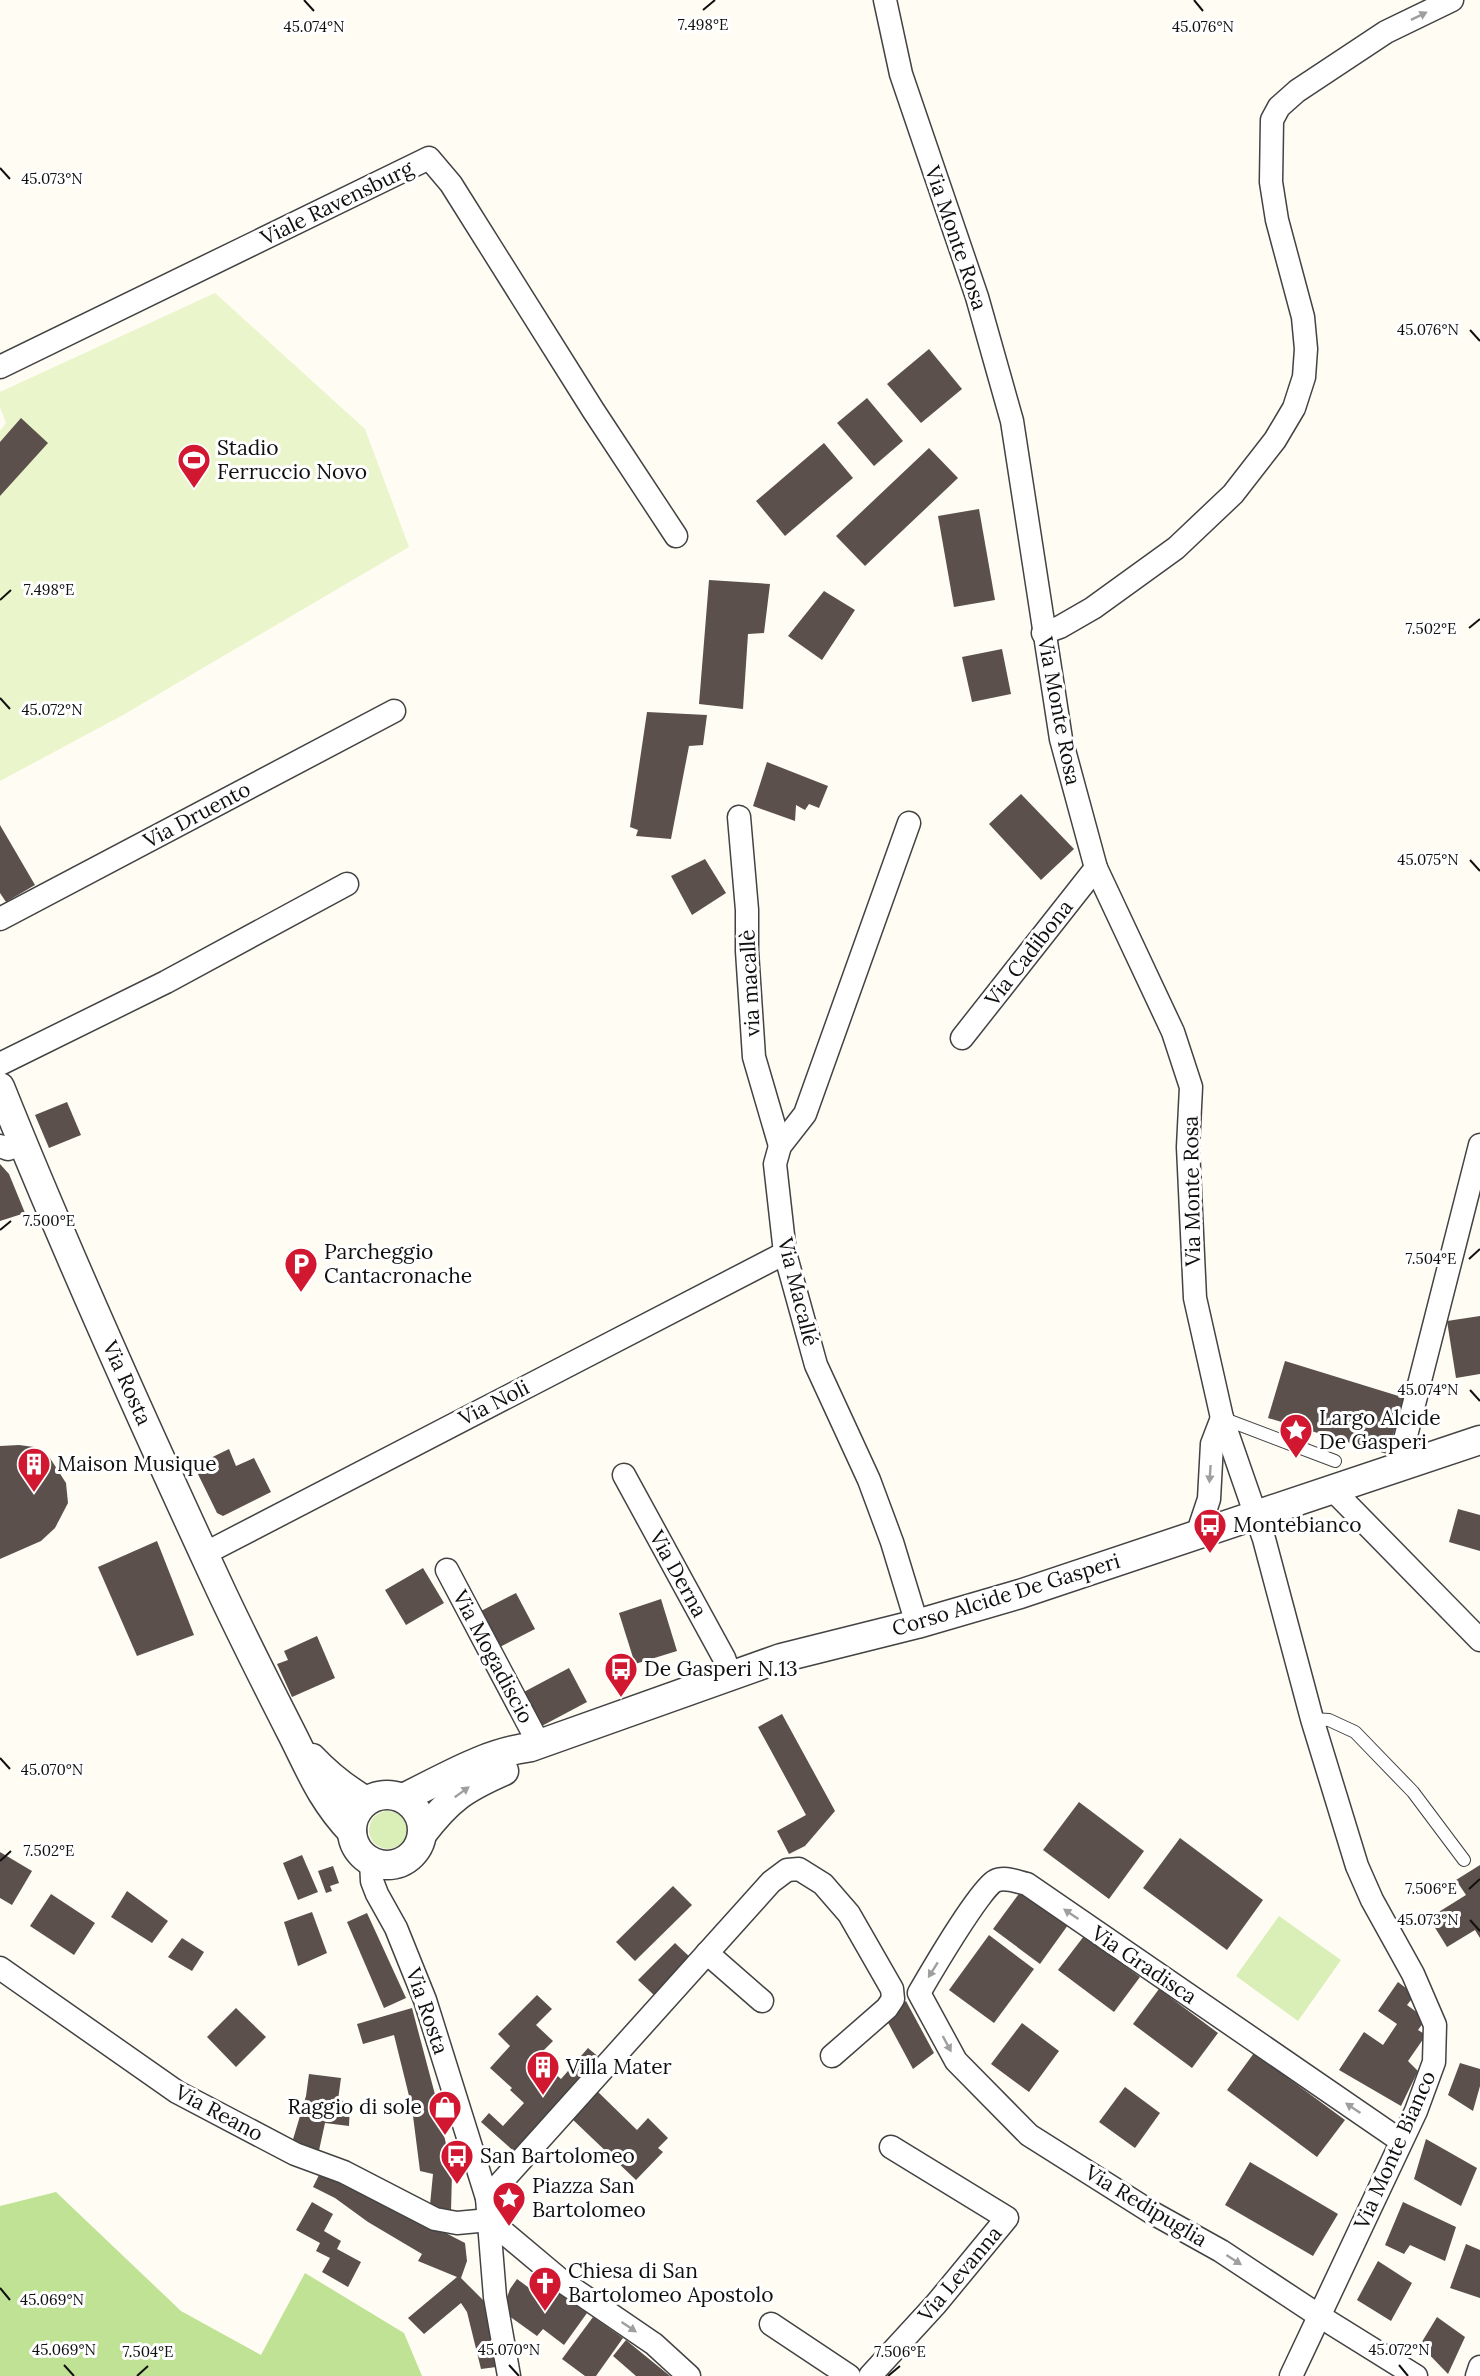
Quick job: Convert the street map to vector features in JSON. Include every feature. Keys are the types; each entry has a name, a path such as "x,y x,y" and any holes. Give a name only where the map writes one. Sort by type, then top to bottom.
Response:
{"street":[{"name":"Via Monte Rosa","path":"885,0 901,74 977,297 1012,421 1061,739 1096,868 1173,1032 1191,1087 1188,1147 1195,1298 1222,1418"},
{"path":"1043,633 1060,627 1093,608 1176,548 1233,494 1275,440 1294,408 1304,377 1306,349 1303,317 1277,220 1271,182 1272,120 1279,107 1297,91 1386,32 1452,0"},
{"name":"Viale Ravensburg","path":"0,367 429,158 451,184 593,410 676,536"},
{"name":"Via Druento","path":"0,920 394,711"},
{"name":"via macallè","path":"740,817 754,1058 780,1146"},
{"path":"780,1146 805,1114 909,823"},
{"name":"Via Cadibona","path":"962,1038 1096,868"},
{"path":"0,1065 166,982 347,884"},
{"name":"Via Rosta","path":"0,1087 11,1145 253,1661 294,1738 312,1778 334,1813 352,1832"},
{"path":"1398,1467 1480,1145"},
{"name":"Via Macallé","path":"780,1146 775,1164 785,1253 816,1365 869,1480 892,1542 917,1624"},
{"name":"Via Noli","path":"204,1554 785,1253"},
{"path":"1222,1418 1256,1515"},
{"path":"1197,1535 1209,1499 1212,1444 1222,1418"},
{"name":"Corso Alcide De Gasperi","path":"403,1798 487,1757 535,1746 781,1658 917,1624 1020,1594 1480,1440"},
{"name":"Via Derna","path":"624,1475 724,1658 730,1675"},
{"path":"1334,1490 1480,1640"},
{"name":"Via Monte Bianco","path":"1256,1515 1312,1719 1357,1866 1372,1900 1413,1974 1436,2025 1434,2062 1416,2111 1321,2317 1291,2376"},
{"name":"Via Mogadiscio","path":"447,1570 535,1746"},
{"name":"Via Rosta","path":"294,1738 323,1770 349,1791 366,1801"},
{"name":"Corso Alcide De Gasperi","path":"422,1834 455,1797 472,1785 506,1770 535,1746"},
{"path":"384,1794 403,1798 418,1814 422,1834 419,1845 403,1861 393,1864 371,1861 355,1844 352,1832 353,1821 358,1810 366,1801 384,1794"},
{"name":"Via Rosta","path":"371,1861 372,1881 408,1956 425,2000 477,2165 488,2209"},
{"path":"509,2376 498,2312 488,2209 520,2161 771,1882 787,1870 799,1869 823,1884 849,1914 892,1989 893,1999 887,2008 832,2056"},
{"name":"Via Gradisca","path":"919,1993 965,1918 992,1881 1003,1878 1027,1884 1401,2141"},
{"path":"707,1953 762,2001"},
{"name":"Via Reano","path":"0,1968 177,2092 295,2154 344,2172 435,2219 457,2223 488,2209"},
{"name":"Via Redipuglia","path":"919,1993 956,2061 1029,2134 1151,2212 1221,2251 1416,2376"},
{"name":"Via Levanna","path":"870,2376 936,2304 1007,2218 891,2147"},
{"path":"488,2209 531,2255 563,2282 654,2344 689,2376"},
{"path":"771,2324 849,2376"},
{"path":"1477,2376 1480,2367"}],"lane":[{"path":"1222,1418 1335,1461"},
{"path":"1312,1719 1329,1720 1355,1732 1413,1792 1464,1860"}],"green space":[{"name":"Stadio Ferruccio Novo","path":"215,293 365,429 409,547 123,715 0,781 0,431 6,423 0,407 0,392"},
{"path":"388,1811 395,1812 401,1817 406,1823 406,1837 401,1843 395,1848 388,1849 381,1848 375,1843 370,1837 369,1830 370,1823 375,1817 381,1812"},
{"path":"1279,1916 1341,1960 1298,2021 1236,1976"},
{"path":"56,2192 181,2311 261,2355 305,2273 404,2333 422,2376 0,2376 0,2206"}],"building":[{"path":"929,349 962,389 921,423 887,384"},
{"path":"867,398 903,441 874,466 837,423"},
{"path":"21,418 48,443 0,496 0,442"},
{"path":"824,443 853,478 785,536 756,501"},
{"path":"929,448 958,478 865,566 836,536"},
{"path":"979,509 995,600 954,607 938,516"},
{"path":"709,580 770,584 764,633 748,634 743,709 699,704"},
{"path":"824,591 855,610 822,660 788,636"},
{"path":"1002,649 1011,694 972,702 962,657"},
{"path":"647,712 707,715 703,745 689,746 671,839 636,836 638,830 630,827"},
{"path":"767,762 828,786 819,808 809,804 805,810 796,805 795,821 753,806"},
{"path":"1021,794 1074,849 1041,880 989,824"},
{"path":"0,825 35,885 6,902 0,893"},
{"path":"705,859 726,893 692,915 671,876"},
{"path":"67,1102 81,1135 49,1148 35,1115"},
{"path":"0,1164 9,1174 25,1213 0,1221"},
{"path":"1480,1316 1480,1374 1456,1378 1447,1321"},
{"path":"1285,1361 1405,1398 1387,1454 1268,1418"},
{"name":"Maison Musique","path":"0,1446 34,1447 48,1455 66,1483 68,1503 55,1528 41,1541 0,1559"},
{"path":"229,1449 236,1466 254,1458 271,1492 223,1516 217,1513 194,1466"},
{"path":"1458,1509 1480,1515 1480,1551 1449,1542"},
{"path":"157,1541 194,1635 137,1656 98,1567"},
{"path":"423,1568 444,1603 406,1625 385,1590"},
{"path":"516,1593 535,1629 498,1648 479,1612"},
{"path":"661,1599 677,1651 635,1664 619,1613"},
{"path":"317,1636 335,1678 292,1697 277,1664 288,1660 284,1651"},
{"path":"569,1668 587,1702 538,1728 520,1694"},
{"path":"782,1714 835,1811 805,1846 789,1854 777,1831 806,1815 758,1727"},
{"path":"1079,1802 1144,1851 1109,1899 1043,1850"},
{"path":"1180,1838 1263,1900 1227,1950 1143,1888"},
{"path":"0,1852 32,1871 12,1905 0,1898"},
{"path":"302,1855 318,1892 298,1900 283,1863"},
{"path":"1480,1865 1480,1938 1475,1930 1447,1947 1429,1918 1466,1895 1456,1880"},
{"path":"333,1866 339,1883 330,1886 332,1891 326,1893 318,1871"},
{"path":"673,1886 692,1905 635,1961 616,1942"},
{"path":"127,1891 168,1921 152,1943 111,1917"},
{"path":"1021,1891 1068,1925 1040,1964 993,1929"},
{"path":"51,1894 95,1923 74,1955 30,1926"},
{"path":"312,1912 327,1953 298,1966 284,1922"},
{"path":"367,1913 406,1998 384,2008 347,1922"},
{"path":"989,1935 1034,1969 994,2023 949,1990"},
{"path":"1084,1936 1140,1977 1114,2012 1058,1970"},
{"path":"182,1938 204,1952 192,1971 168,1957"},
{"path":"675,1943 692,1959 655,1996 638,1980"},
{"path":"1398,1982 1415,1995 1407,2005 1426,2019 1418,2030 1426,2035 1408,2061 1418,2071 1401,2106 1339,2070 1364,2032 1383,2045 1397,2024 1378,2011"},
{"path":"1159,1989 1218,2033 1192,2068 1133,2024"},
{"name":"Villa Mater","path":"537,1995 552,2009 536,2025 553,2041 537,2057 561,2079 588,2048 601,2059 518,2155 481,2122 489,2113 503,2126 524,2103 510,2090 512,2088 490,2068 510,2046 498,2034"},
{"path":"906,2001 934,2053 913,2069 885,2017"},
{"path":"236,2008 266,2037 236,2067 207,2037"},
{"path":"412,2008 437,2102 452,2172 451,2212 430,2205 433,2174 420,2171 412,2108 394,2035 363,2044 357,2024"},
{"path":"1022,2023 1059,2051 1029,2092 991,2064"},
{"path":"1254,2053 1345,2120 1317,2157 1227,2090"},
{"path":"1460,2063 1480,2069 1480,2086 1473,2111 1448,2095"},
{"path":"309,2074 341,2078 338,2100 350,2102 349,2126 325,2123 318,2155 291,2146 306,2096"},
{"path":"1125,2087 1160,2113 1135,2148 1099,2122"},
{"path":"596,2090 637,2130 648,2118 668,2138 658,2148 663,2152 636,2180 570,2117"},
{"path":"1426,2139 1477,2168 1461,2206 1414,2179"},
{"path":"1250,2162 1338,2214 1313,2256 1225,2205"},
{"path":"322,2169 465,2243 467,2261 461,2278 495,2312 504,2366 481,2369 467,2312 461,2303 424,2334 408,2318 457,2277 418,2261 422,2254 368,2222 335,2198 313,2187"},
{"path":"312,2202 333,2214 324,2231 341,2241 337,2249 361,2262 348,2287 322,2272 330,2258 316,2251 320,2243 296,2230"},
{"path":"1403,2202 1456,2227 1445,2261 1410,2245 1404,2254 1385,2245"},
{"path":"1466,2244 1480,2250 1480,2298 1450,2288"},
{"path":"1378,2261 1412,2283 1391,2321 1357,2300"},
{"name":"Chiesa di San Bartolomeo Apostolo","path":"517,2279 536,2293 539,2288 550,2296 554,2290 587,2313 564,2345 543,2329 537,2336 502,2311 510,2289"},
{"path":"593,2317 623,2338 596,2376 585,2376 562,2359"},
{"path":"1437,2317 1465,2337 1448,2374 1420,2345"},
{"path":"626,2340 670,2376 636,2376 613,2356"}],"place":[{"name":"Stadio Ferruccio Novo","path":"194,489"},
{"name":"Parcheggio Cantacronache","path":"301,1293"},
{"name":"Largo Alcide De Gasperi","path":"1296,1459"},
{"name":"Maison Musique","path":"34,1493"},
{"name":"Montebianco","path":"1210,1554"},
{"name":"De Gasperi N.13","path":"621,1698"},
{"name":"Villa Mater","path":"543,2096"},
{"name":"Raggio di sole","path":"445,2136"},
{"name":"San Bartolomeo","path":"457,2185"},
{"name":"Piazza San Bartolomeo","path":"509,2227"},
{"name":"Chiesa di San Bartolomeo Apostolo","path":"545,2312"}]}
